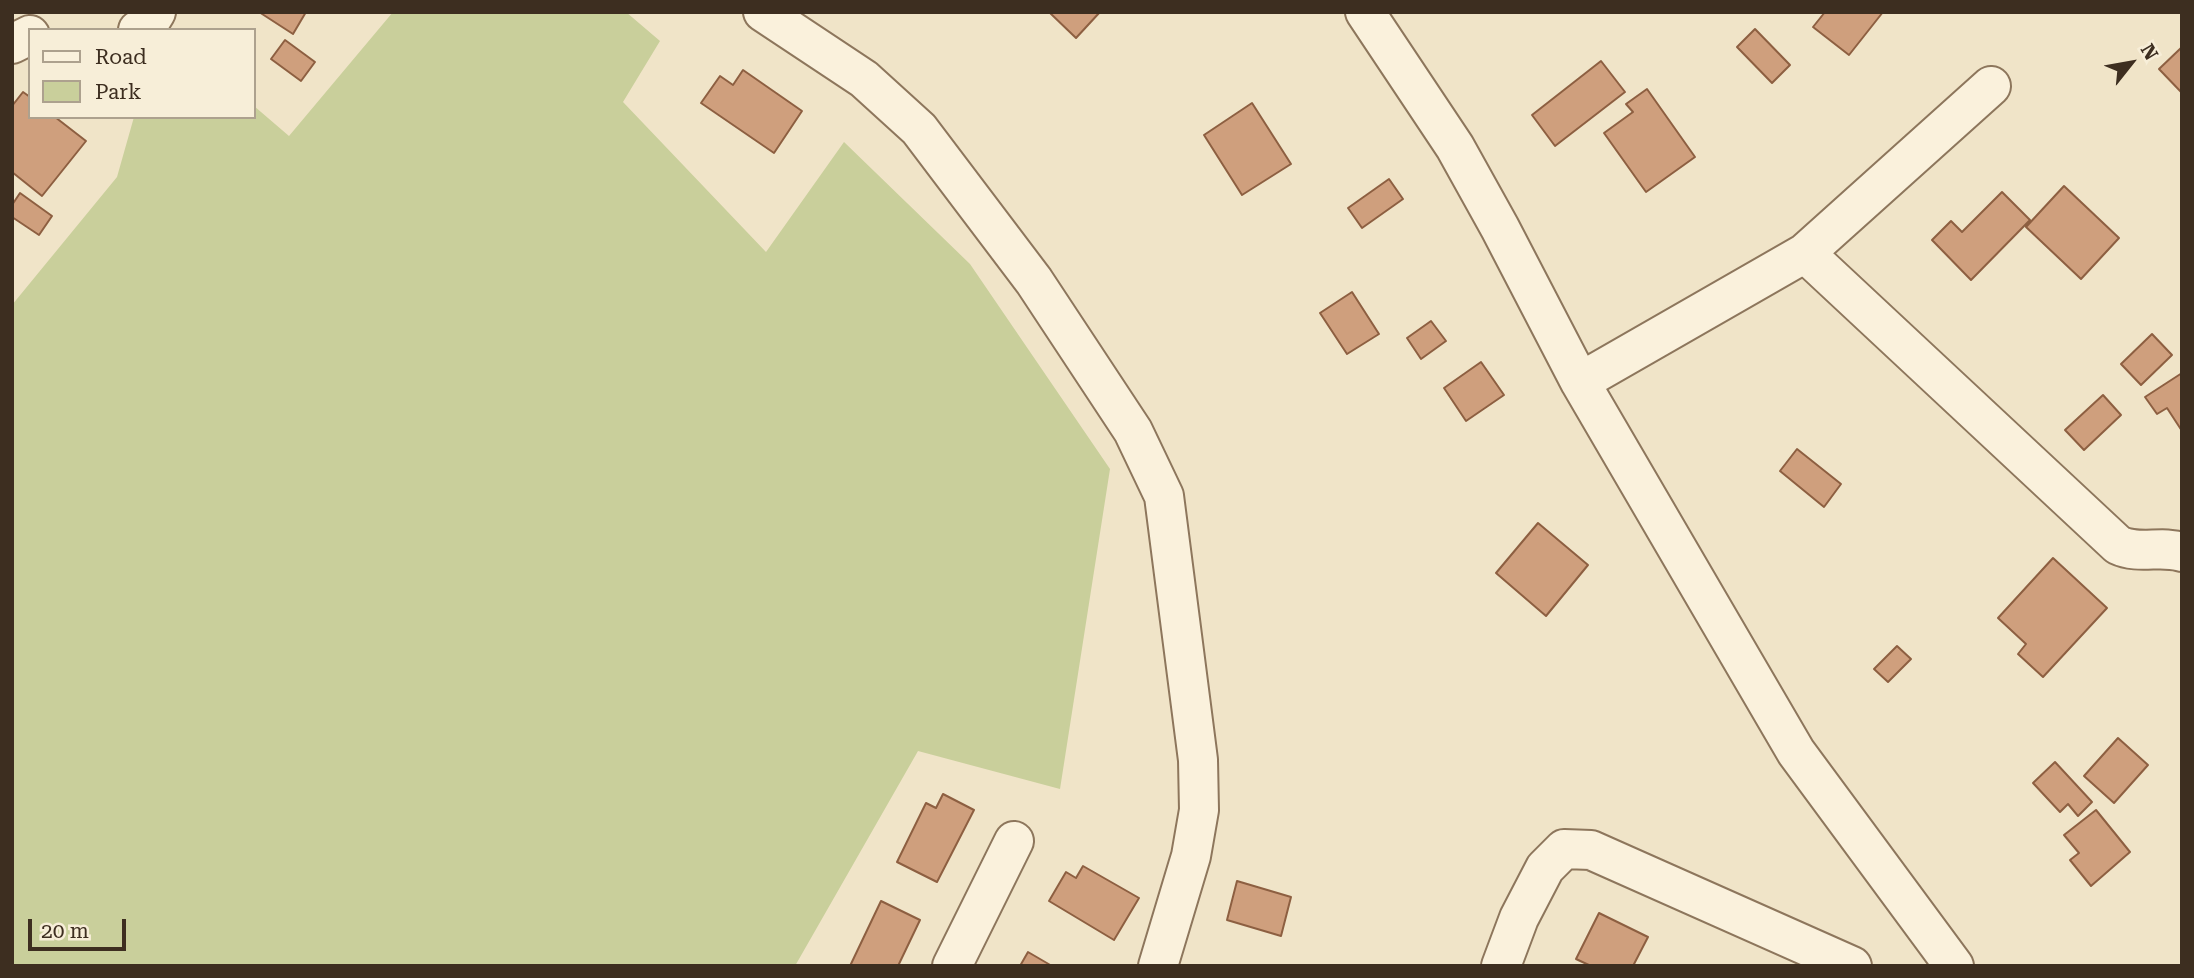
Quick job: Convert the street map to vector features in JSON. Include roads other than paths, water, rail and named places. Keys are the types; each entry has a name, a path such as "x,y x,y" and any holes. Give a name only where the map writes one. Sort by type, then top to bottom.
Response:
{"street":[{"path":"142,28 148,25 156,12"},
{"path":"763,12 864,79 919,129 1034,281 1133,431 1164,496 1198,760 1199,810 1191,856 1158,966"},
{"path":"1364,12 1455,147 1580,382 1796,752 1954,966"},
{"path":"12,44 28,37"},
{"path":"1580,382 1805,253 1991,86"},
{"path":"1805,253 2118,545 2140,551 2167,549 2182,552"},
{"path":"952,966 1014,841"},
{"path":"1501,966 1519,918 1545,868 1564,849 1591,850 1852,966"}]}
